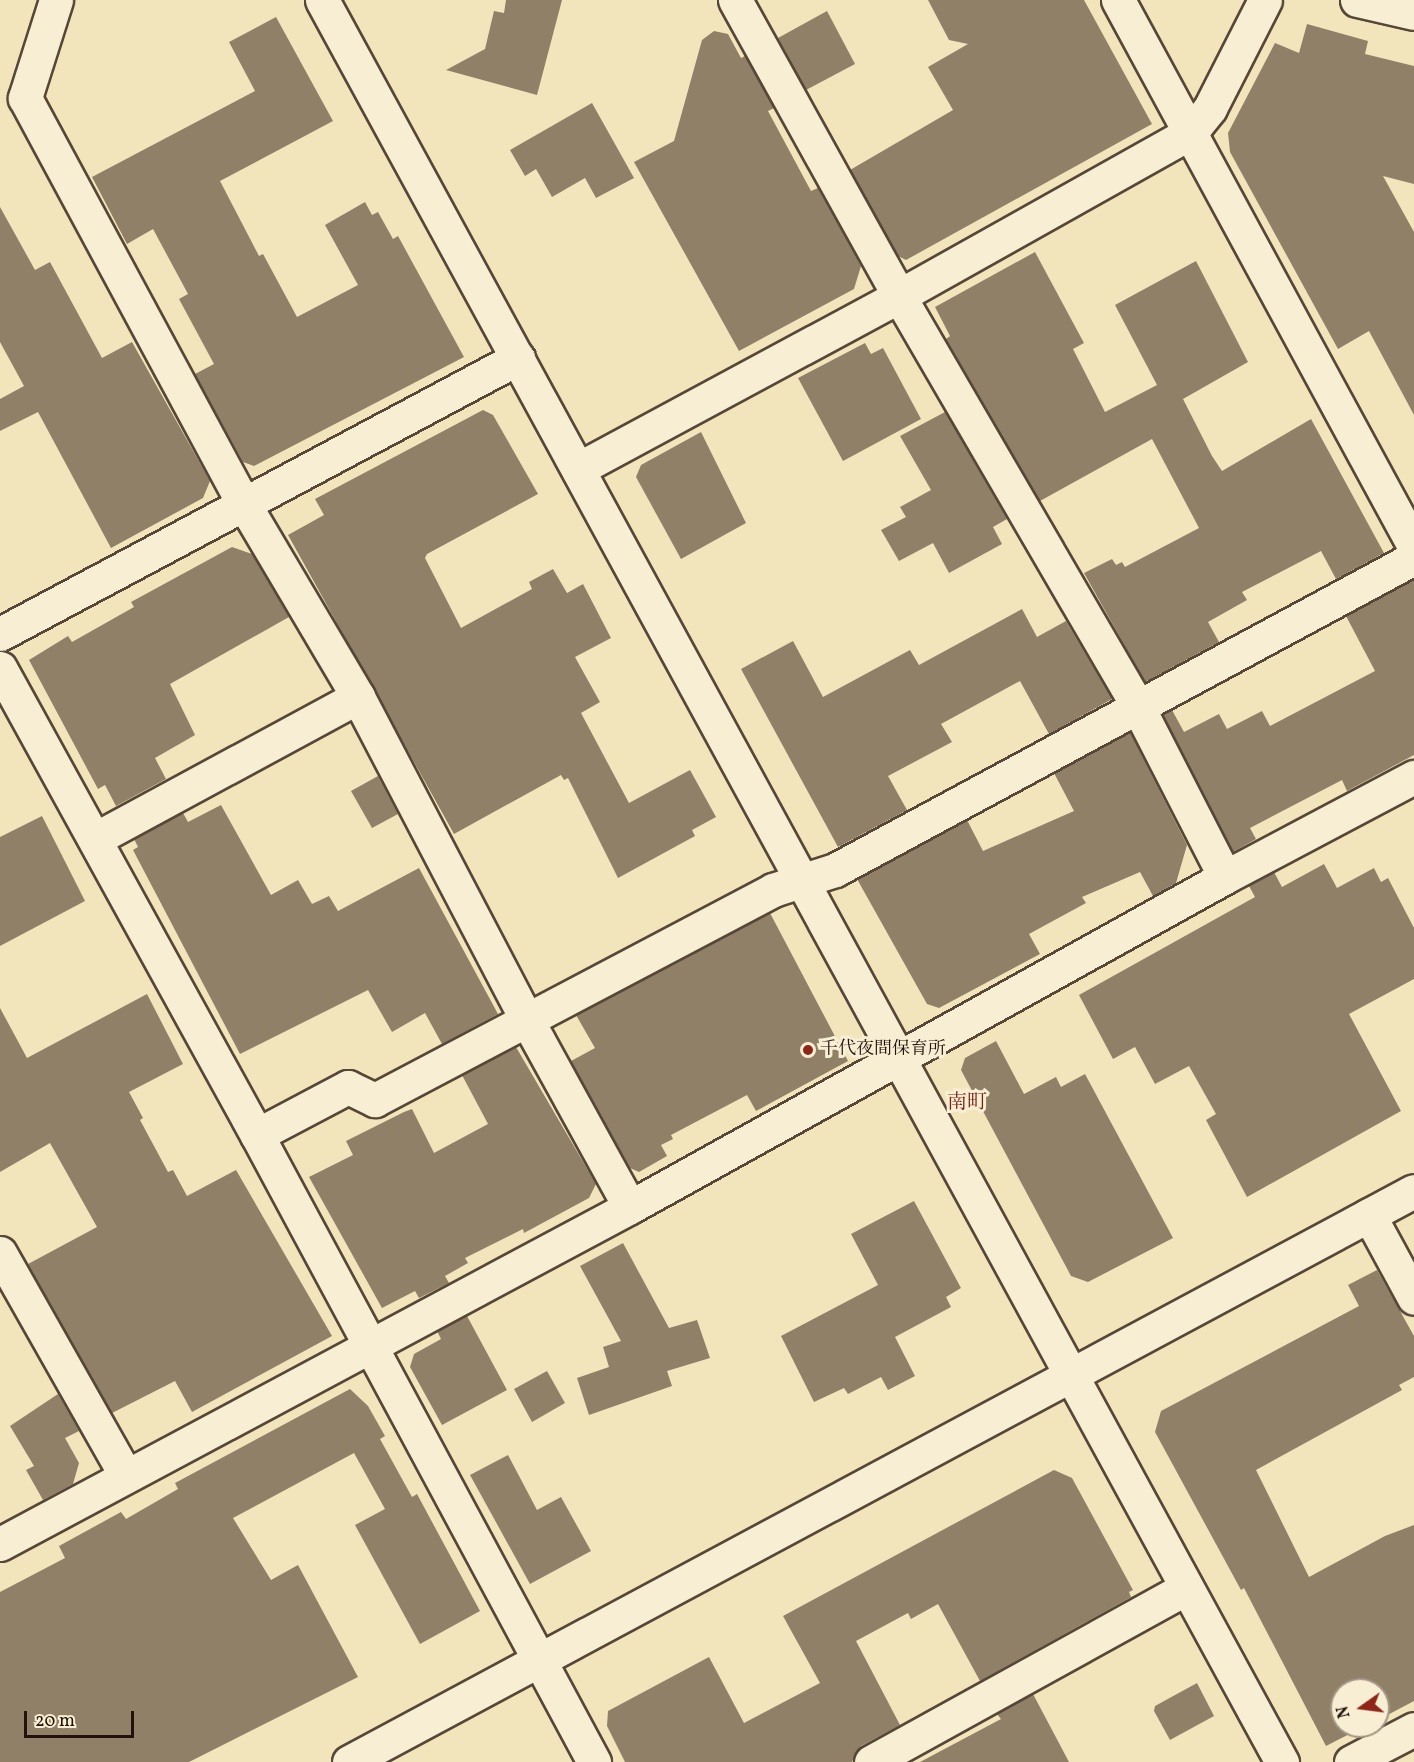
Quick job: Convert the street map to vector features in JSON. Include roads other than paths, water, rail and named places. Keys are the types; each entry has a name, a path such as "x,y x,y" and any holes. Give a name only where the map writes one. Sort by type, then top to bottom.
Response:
{"street":[{"path":"56,0 25,98 244,504 358,697 527,1020 630,1207"},
{"path":"322,0 1282,1762"},
{"path":"735,0 899,296 1137,705 1225,877"},
{"path":"1118,0 1414,546"},
{"path":"578,469 899,296 1190,133 1210,108 1265,0"},
{"path":"1357,0 1414,13"},
{"path":"0,634 518,358"},
{"path":"257,1135 348,1086 375,1100 773,890 835,870 1137,705 1414,558"},
{"path":"0,668 257,1135 368,1345 540,1657 594,1762"},
{"path":"94,839 358,697"},
{"path":"0,1544 124,1474 630,1207 1225,877 1414,777"},
{"path":"349,1762 540,1657 1073,1378 1414,1191"},
{"path":"1369,1215 1414,1298"},
{"path":"0,1253 124,1474"},
{"path":"871,1762 1186,1588"},
{"path":"1351,1762 1414,1729"}],"place":[{"name":"千代夜間保育所","path":"808,1050"}],"district":[{"name":"南町","path":"967,1103"}]}
